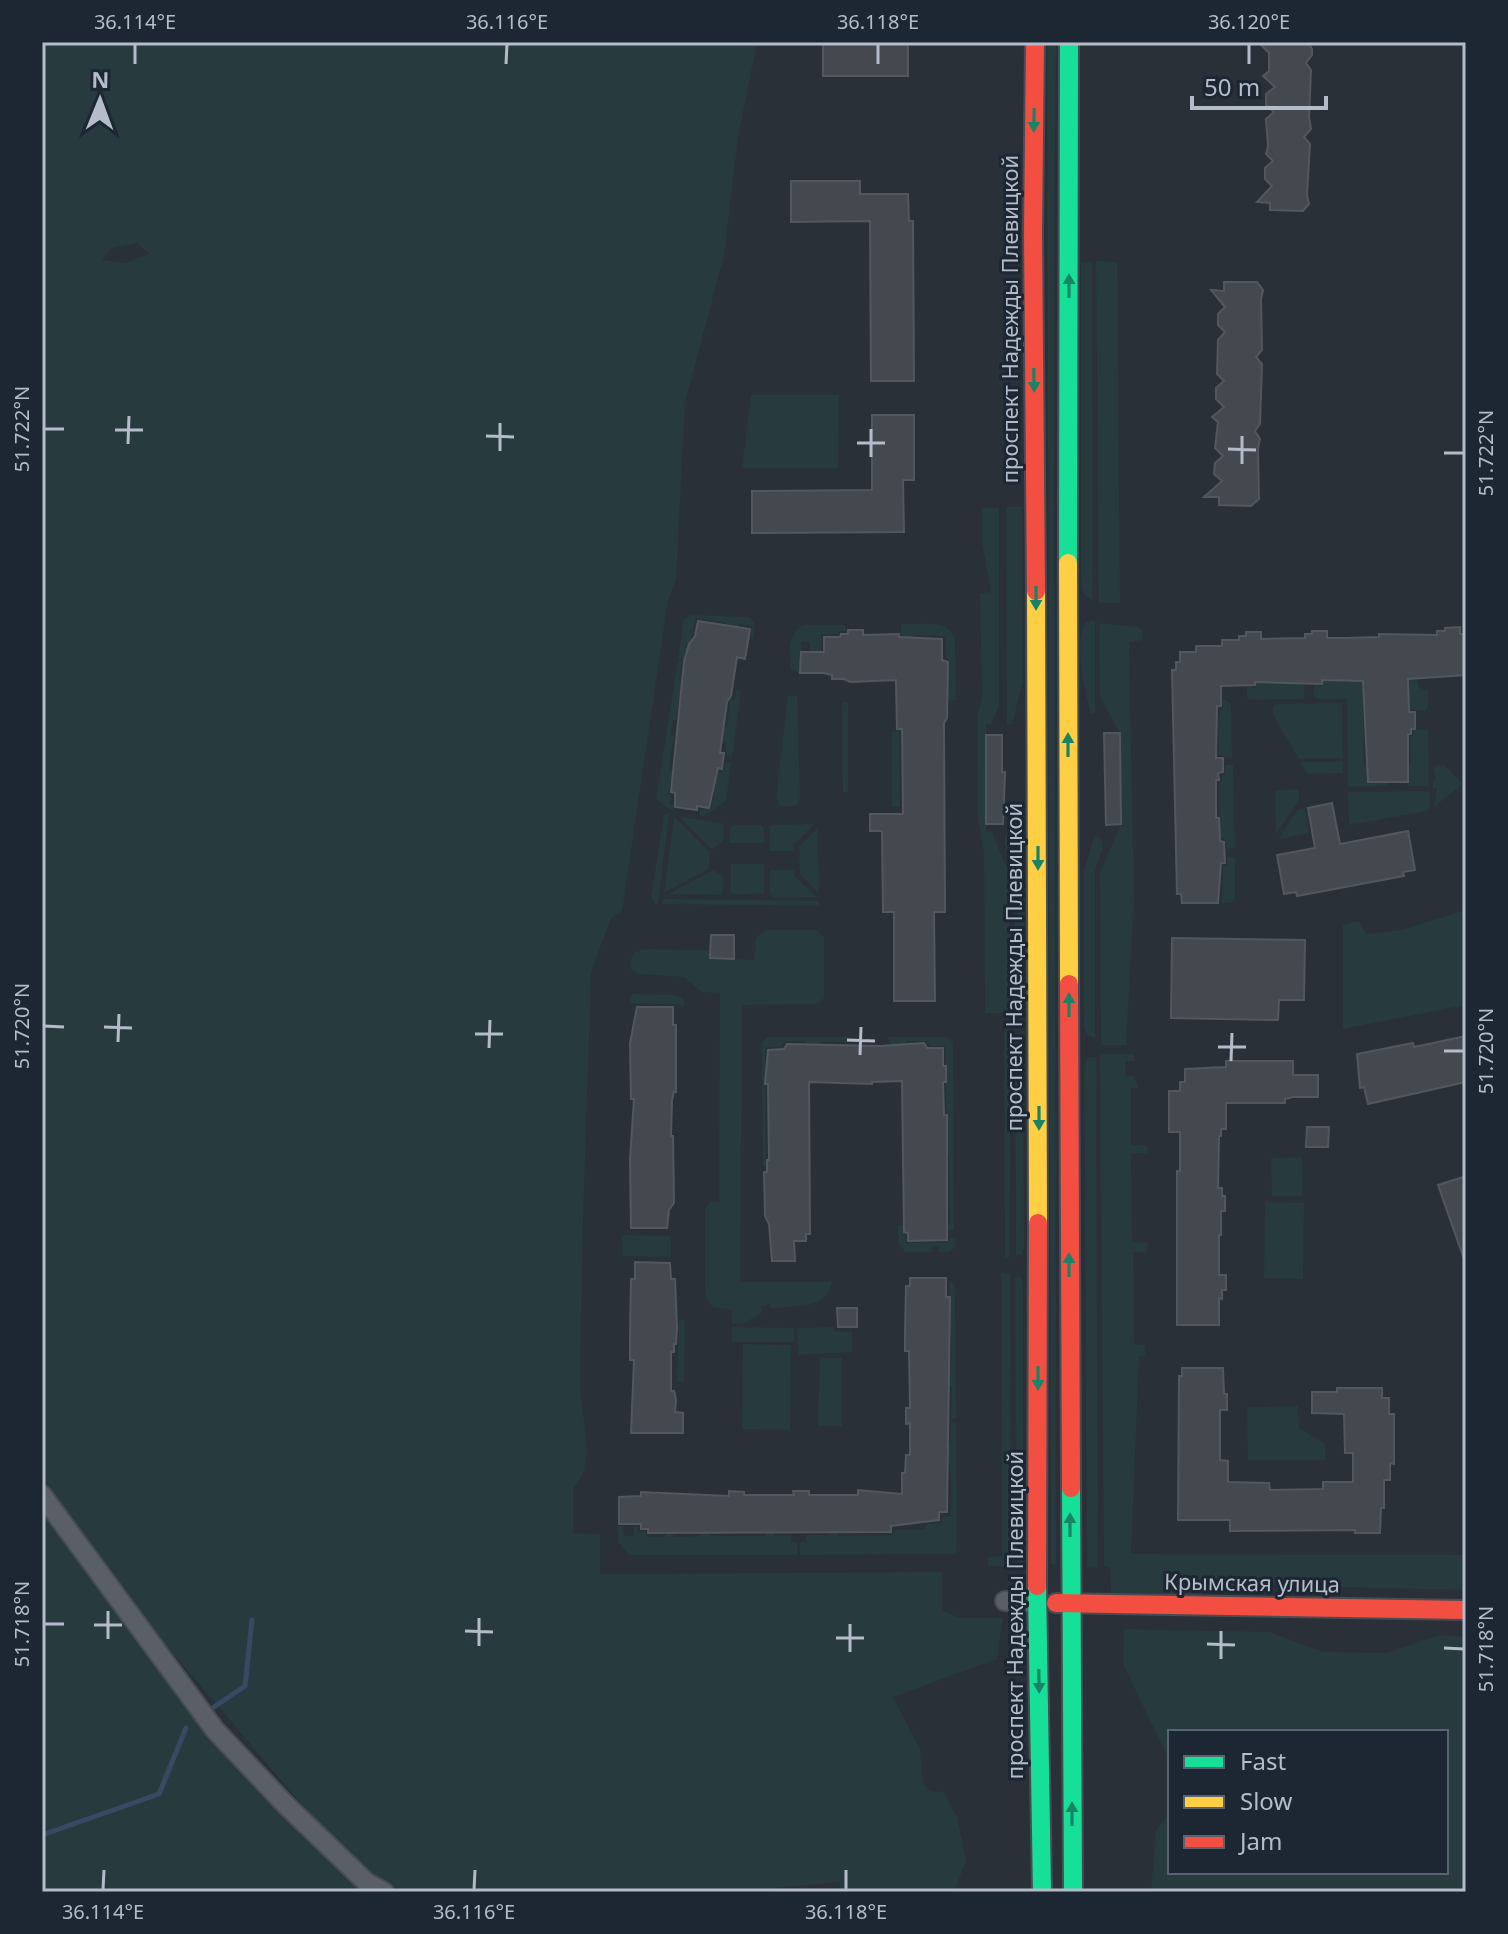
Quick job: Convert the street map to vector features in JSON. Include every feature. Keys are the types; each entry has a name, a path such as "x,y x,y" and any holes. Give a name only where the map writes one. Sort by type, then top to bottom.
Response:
{"main road":[{"name":"проспект Надежды Плевицкой","path":"1035,42 1033,232 1039,1007 1037,1603 1042,1892"},
{"path":"1069,42 1073,1892"},
{"name":"Крымская улица","path":"1037,1603 1466,1610"}],"street":[{"path":"42,1495 215,1730 285,1804 366,1882 384,1892"},
{"path":"1005,1601 1037,1603"}],"green space":[{"path":"42,42 757,42 738,137 724,255 685,403 676,579 668,600 622,911 611,918 591,972 580,1384 587,1452 581,1478 573,1489 573,1533 600,1534 600,1574 942,1572 942,1611 961,1618 1003,1618 997,1659 893,1697 920,1749 923,1784 931,1791 944,1792 957,1817 966,1860 954,1892 841,1892 839,1882 774,1888 772,1892 400,1892 371,1874 333,1841 135,1609 42,1481","holes":["137,243 150,254 125,263 102,260 111,248"]},
{"path":"1047,42 1056,42 1056,1565 1051,1564"},
{"path":"1096,261 1117,262 1120,603 1099,603"},
{"path":"1081,262 1092,262 1093,601 1084,595 1081,582"},
{"path":"751,395 839,395 838,468 742,468"},
{"path":"1006,507 1022,507 1023,681 1012,724 1007,724"},
{"path":"982,508 999,508 999,706 991,724 986,725 986,831 992,832 1009,873 1009,1013 985,1013 984,852 978,817 977,717 982,698 980,593 991,592 982,542"},
{"path":"691,615 749,617 755,623 753,639 752,626 739,624 738,628 696,618 685,660 678,659 684,619"},
{"path":"1095,621 1095,713 1091,714 1081,667 1080,642 1086,622"},
{"path":"1099,623 1137,627 1143,631 1142,640 1129,643 1134,899 1126,1045 1101,1045 1100,872 1121,824 1120,733 1100,697"},
{"path":"901,624 940,625 952,632 955,639 956,700 946,701 950,661 946,657 945,636 914,635 913,638 901,638"},
{"path":"805,625 845,625 846,631 821,634 821,652 810,652 810,642 801,642 800,673 791,670 790,650 795,632"},
{"path":"678,660 682,661 679,678 682,680 671,735 674,736 669,769 674,770 668,794 671,795 670,804 675,805 674,811 656,799"},
{"path":"1350,677 1366,677 1366,694 1363,695 1364,765 1387,765 1387,786 1348,787 1347,699 1317,699 1314,696 1314,686 1323,686 1323,681 1349,682"},
{"path":"1409,677 1418,682 1418,687 1428,691 1425,711 1409,709"},
{"path":"1256,682 1303,683 1305,696 1303,699 1250,700 1247,685 1256,688"},
{"path":"736,690 741,691 732,757 727,756 725,743 722,742 730,700 734,700"},
{"path":"788,696 797,696 800,797 798,804 788,807 779,805 776,797"},
{"path":"1223,699 1231,703 1232,758 1219,755 1218,717 1223,709"},
{"path":"842,702 848,702 848,792 843,792"},
{"path":"1340,703 1343,758 1299,759 1273,715 1273,707 1277,704"},
{"path":"1419,729 1428,731 1429,786 1408,786 1410,736"},
{"path":"892,732 899,732 900,807 892,807"},
{"path":"726,762 731,763 726,801 704,816 699,815 700,810 711,809 718,772 724,772"},
{"path":"1300,762 1343,762 1343,773 1308,774"},
{"path":"1225,765 1233,765 1235,848 1227,849 1225,839 1220,838 1219,783 1225,774"},
{"path":"1444,765 1463,784 1434,807 1437,788 1433,788 1433,779 1436,779 1433,766"},
{"path":"1299,789 1299,800 1276,834 1275,790"},
{"path":"1429,791 1430,808 1427,811 1349,825 1348,792"},
{"path":"1305,808 1309,833 1279,839 1298,809"},
{"path":"664,814 669,814 658,904 655,904 651,897"},
{"path":"674,817 709,852 709,868 664,893"},
{"path":"679,817 721,823 724,826 723,842 712,849"},
{"path":"814,824 794,844 794,851 770,851 772,825"},
{"path":"733,825 761,825 764,828 764,843 730,843 730,828"},
{"path":"818,828 819,893 800,874 799,847"},
{"path":"1008,834 1012,834 1023,873 1024,1002 1015,1009 1015,872 1005,845"},
{"path":"1098,836 1103,847 1095,871 1095,1038 1087,1035 1084,1028 1084,871 1094,837"},
{"path":"1227,857 1235,857 1235,898 1231,903 1222,903 1223,866 1227,865"},
{"path":"731,864 764,864 764,893 734,895 731,892"},
{"path":"713,870 724,877 722,895 669,894"},
{"path":"770,870 794,870 795,877 816,897 773,897 770,893"},
{"path":"663,899 819,901 819,906 663,904"},
{"path":"1466,910 1466,1005 1343,1029 1343,925 1359,921 1366,934 1402,930"},
{"path":"766,930 816,930 824,937 824,998 817,1004 742,1005 740,1282 832,1282 828,1292 816,1302 771,1309 769,1304 761,1307 762,1312 745,1323 732,1324 732,1310 713,1307 706,1298 705,1289 705,1208 710,1202 719,1201 720,993 702,992 684,977 638,974 631,969 630,961 634,953 643,949 710,950 711,958 754,960 756,938"},
{"path":"632,994 675,995 683,998 685,1005 629,1003"},
{"path":"1004,1032 1010,1032 1010,1257 1005,1257"},
{"path":"1015,1034 1021,1035 1023,1040 1022,1254 1016,1254"},
{"path":"767,1037 849,1037 849,1042 806,1045 805,1041 785,1041 781,1047 765,1047 766,1166 763,1166 762,1042"},
{"path":"888,1037 947,1037 953,1042 954,1230 946,1230 946,1225 950,1224 945,1046 931,1046 926,1041 890,1044"},
{"path":"1100,1054 1134,1054 1134,1061 1125,1061 1125,1076 1134,1076 1139,1088 1131,1088 1131,1145 1147,1145 1147,1153 1131,1154 1132,1242 1148,1243 1147,1252 1133,1252 1134,1344 1145,1345 1145,1355 1139,1356 1131,1554 1466,1555 1466,1590 1334,1587 1288,1590 1288,1583 1271,1583 1271,1589 1250,1588 1196,1595 1111,1593 1110,1567 1104,1566"},
{"path":"1096,1057 1098,1567 1087,1568 1084,1068 1085,1061"},
{"path":"1302,1157 1303,1196 1272,1196 1271,1158"},
{"path":"1265,1202 1304,1203 1303,1279 1264,1278"},
{"path":"898,1225 903,1225 906,1243 948,1243 949,1238 955,1238 955,1247 949,1252 939,1252 939,1246 933,1246 932,1252 906,1252 899,1246"},
{"path":"622,1235 671,1236 671,1257 622,1256"},
{"path":"1001,1273 1010,1274 1011,1566 988,1566 988,1557 1002,1556"},
{"path":"1015,1276 1021,1277 1023,1282 1023,1566 1017,1566"},
{"path":"949,1280 954,1285 955,1293 956,1418 951,1418 952,1386 949,1386 952,1352"},
{"path":"679,1320 685,1320 684,1381 677,1381"},
{"path":"732,1327 794,1328 794,1342 732,1342"},
{"path":"834,1327 834,1331 852,1332 852,1352 798,1355 797,1328"},
{"path":"743,1344 791,1345 790,1430 742,1429"},
{"path":"820,1358 842,1358 842,1426 818,1426"},
{"path":"1298,1406 1299,1428 1325,1444 1325,1460 1248,1460 1247,1407"},
{"path":"951,1423 956,1423 957,1551 954,1554 800,1555 800,1542 806,1542 806,1535 829,1535 829,1530 839,1531 839,1536 893,1535 894,1530 926,1529 926,1524 941,1524 942,1517 950,1516 950,1469 944,1444 950,1444"},
{"path":"42,1511 158,1659 368,1892 42,1892"},
{"path":"617,1526 623,1526 624,1536 634,1536 634,1527 637,1527 638,1532 646,1532 646,1537 665,1537 666,1533 673,1533 673,1537 700,1536 700,1531 710,1531 711,1536 765,1536 765,1531 774,1531 775,1536 791,1535 791,1542 797,1542 797,1555 629,1555 619,1543"},
{"path":"1124,1629 1269,1632 1323,1652 1387,1653 1440,1635 1466,1637 1466,1892 1151,1892 1156,1830 1168,1815 1168,1874 1448,1874 1448,1730 1168,1730 1168,1758 1123,1664"}],"building":[{"path":"823,42 908,42 908,76 823,76"},
{"path":"1258,42 1308,42 1312,49 1306,63 1311,70 1311,129 1304,137 1310,144 1309,204 1303,211 1270,210 1270,203 1257,202 1272,186 1265,179 1265,168 1273,161 1266,154 1266,119 1274,112 1266,105 1266,94 1275,87 1263,76 1269,71 1269,53"},
{"path":"791,181 860,181 860,194 908,194 909,221 913,221 914,381 871,381 870,221 791,222"},
{"path":"1224,282 1257,282 1263,290 1262,350 1256,357 1262,364 1260,424 1255,431 1260,439 1259,499 1251,506 1219,505 1219,497 1204,497 1222,481 1214,474 1215,463 1223,456 1215,448 1218,422 1212,417 1224,407 1216,399 1216,388 1224,381 1217,374 1218,340 1225,332 1218,325 1218,314 1225,307 1211,290 1224,291"},
{"path":"872,415 914,415 914,480 903,480 904,532 752,533 752,491 872,490"},
{"path":"698,621 750,629 745,659 737,657 731,696 727,702 720,753 724,753 722,769 718,768 709,808 697,806 697,810 675,807 675,793 671,792 684,662"},
{"path":"1460,627 1460,634 1466,634 1466,675 1408,679 1409,712 1415,712 1415,729 1408,734 1408,782 1368,782 1363,681 1322,680 1322,684 1255,682 1255,685 1221,686 1221,706 1217,706 1216,758 1223,758 1223,772 1218,773 1219,780 1216,780 1216,818 1219,818 1220,841 1224,842 1225,863 1221,863 1218,903 1182,903 1181,894 1177,894 1172,670 1176,670 1176,662 1180,662 1180,652 1196,652 1196,646 1222,646 1222,640 1239,640 1239,636 1246,636 1246,632 1261,632 1261,639 1305,638 1305,634 1312,634 1312,631 1327,631 1327,638 1345,638 1379,637 1379,634 1437,635 1437,631 1445,631 1445,628"},
{"path":"848,630 863,630 863,635 899,634 899,637 942,639 942,660 948,662 947,718 944,723 945,912 934,912 935,1001 894,1001 894,912 883,912 882,831 870,831 870,814 903,814 902,729 897,729 896,680 850,682 832,679 832,675 824,673 800,673 801,652 824,652 824,637 840,637 841,634 848,634"},
{"path":"1104,733 1120,733 1121,824 1106,825"},
{"path":"986,735 1002,735 1002,772 1005,772 1003,824 986,824"},
{"path":"1332,803 1340,844 1408,831 1415,870 1403,872 1404,876 1297,896 1296,892 1284,894 1277,855 1315,848 1308,808"},
{"path":"711,935 734,935 734,959 710,958"},
{"path":"1172,938 1305,940 1304,1000 1279,1000 1278,1020 1171,1018"},
{"path":"637,1007 673,1007 673,1025 676,1025 676,1092 672,1100 671,1136 674,1203 669,1210 667,1228 631,1228 630,1159 634,1099 631,1099 630,1043"},
{"path":"1466,1036 1466,1082 1368,1104 1364,1087 1360,1088 1357,1054"},
{"path":"924,1043 927,1048 943,1048 943,1066 946,1066 946,1082 943,1082 944,1115 947,1115 947,1240 908,1241 908,1233 904,1232 902,1081 872,1084 809,1082 810,1234 806,1234 806,1241 794,1241 795,1261 772,1261 769,1224 765,1216 764,1172 767,1172 769,1160 768,1084 765,1084 768,1050 784,1049 787,1044 880,1046"},
{"path":"1226,1061 1293,1061 1293,1075 1318,1075 1318,1097 1293,1097 1285,1099 1285,1103 1226,1103 1226,1129 1221,1129 1219,1136 1218,1188 1222,1188 1222,1196 1225,1196 1225,1211 1221,1211 1219,1275 1226,1275 1226,1290 1222,1290 1222,1299 1219,1298 1219,1325 1177,1325 1180,1132 1169,1132 1169,1091 1180,1091 1180,1082 1185,1082 1185,1069 1226,1067"},
{"path":"1307,1127 1329,1127 1328,1147 1306,1147"},
{"path":"1466,1176 1466,1258 1464,1259 1438,1185"},
{"path":"635,1262 670,1263 671,1279 675,1279 677,1328 674,1352 671,1352 671,1391 674,1391 676,1399 675,1412 683,1413 683,1433 631,1433 634,1360 630,1360 631,1279 635,1279"},
{"path":"910,1278 946,1278 946,1297 950,1297 947,1512 939,1512 939,1520 891,1526 891,1532 648,1533 648,1529 641,1529 641,1524 619,1524 619,1497 641,1496 641,1492 729,1496 729,1491 744,1492 744,1495 794,1495 793,1491 809,1491 809,1495 858,1495 858,1490 902,1494 902,1473 905,1473 906,1455 910,1455 910,1423 906,1424 906,1408 910,1408 909,1351 905,1351 905,1334 906,1286 910,1286"},
{"path":"837,1308 857,1308 857,1327 838,1327"},
{"path":"1182,1368 1223,1368 1227,1410 1220,1410 1220,1460 1228,1461 1228,1482 1269,1483 1270,1490 1323,1489 1323,1482 1353,1482 1353,1453 1345,1453 1344,1414 1312,1413 1312,1392 1337,1392 1337,1388 1382,1388 1382,1398 1389,1398 1389,1414 1394,1414 1394,1464 1390,1463 1390,1480 1384,1480 1380,1533 1355,1533 1355,1530 1230,1531 1230,1520 1178,1520 1179,1376 1182,1376"}],"waterway":[{"path":"214,1707 245,1686 252,1620"},
{"path":"42,1835 159,1794 186,1728"}],"traffic: fast":[{"path":"1068,563 1069,42"},
{"path":"1071,1488 1073,1892"},
{"path":"1037,1586 1042,1892"}],"traffic: slow":[{"path":"1068,563 1069,984"},
{"path":"1036,591 1038,1223"}],"traffic: jam":[{"path":"1035,42 1036,591"},
{"path":"1069,984 1071,1488"},
{"path":"1037,1586 1038,1223"},
{"path":"1056,1603 1466,1610"}]}
